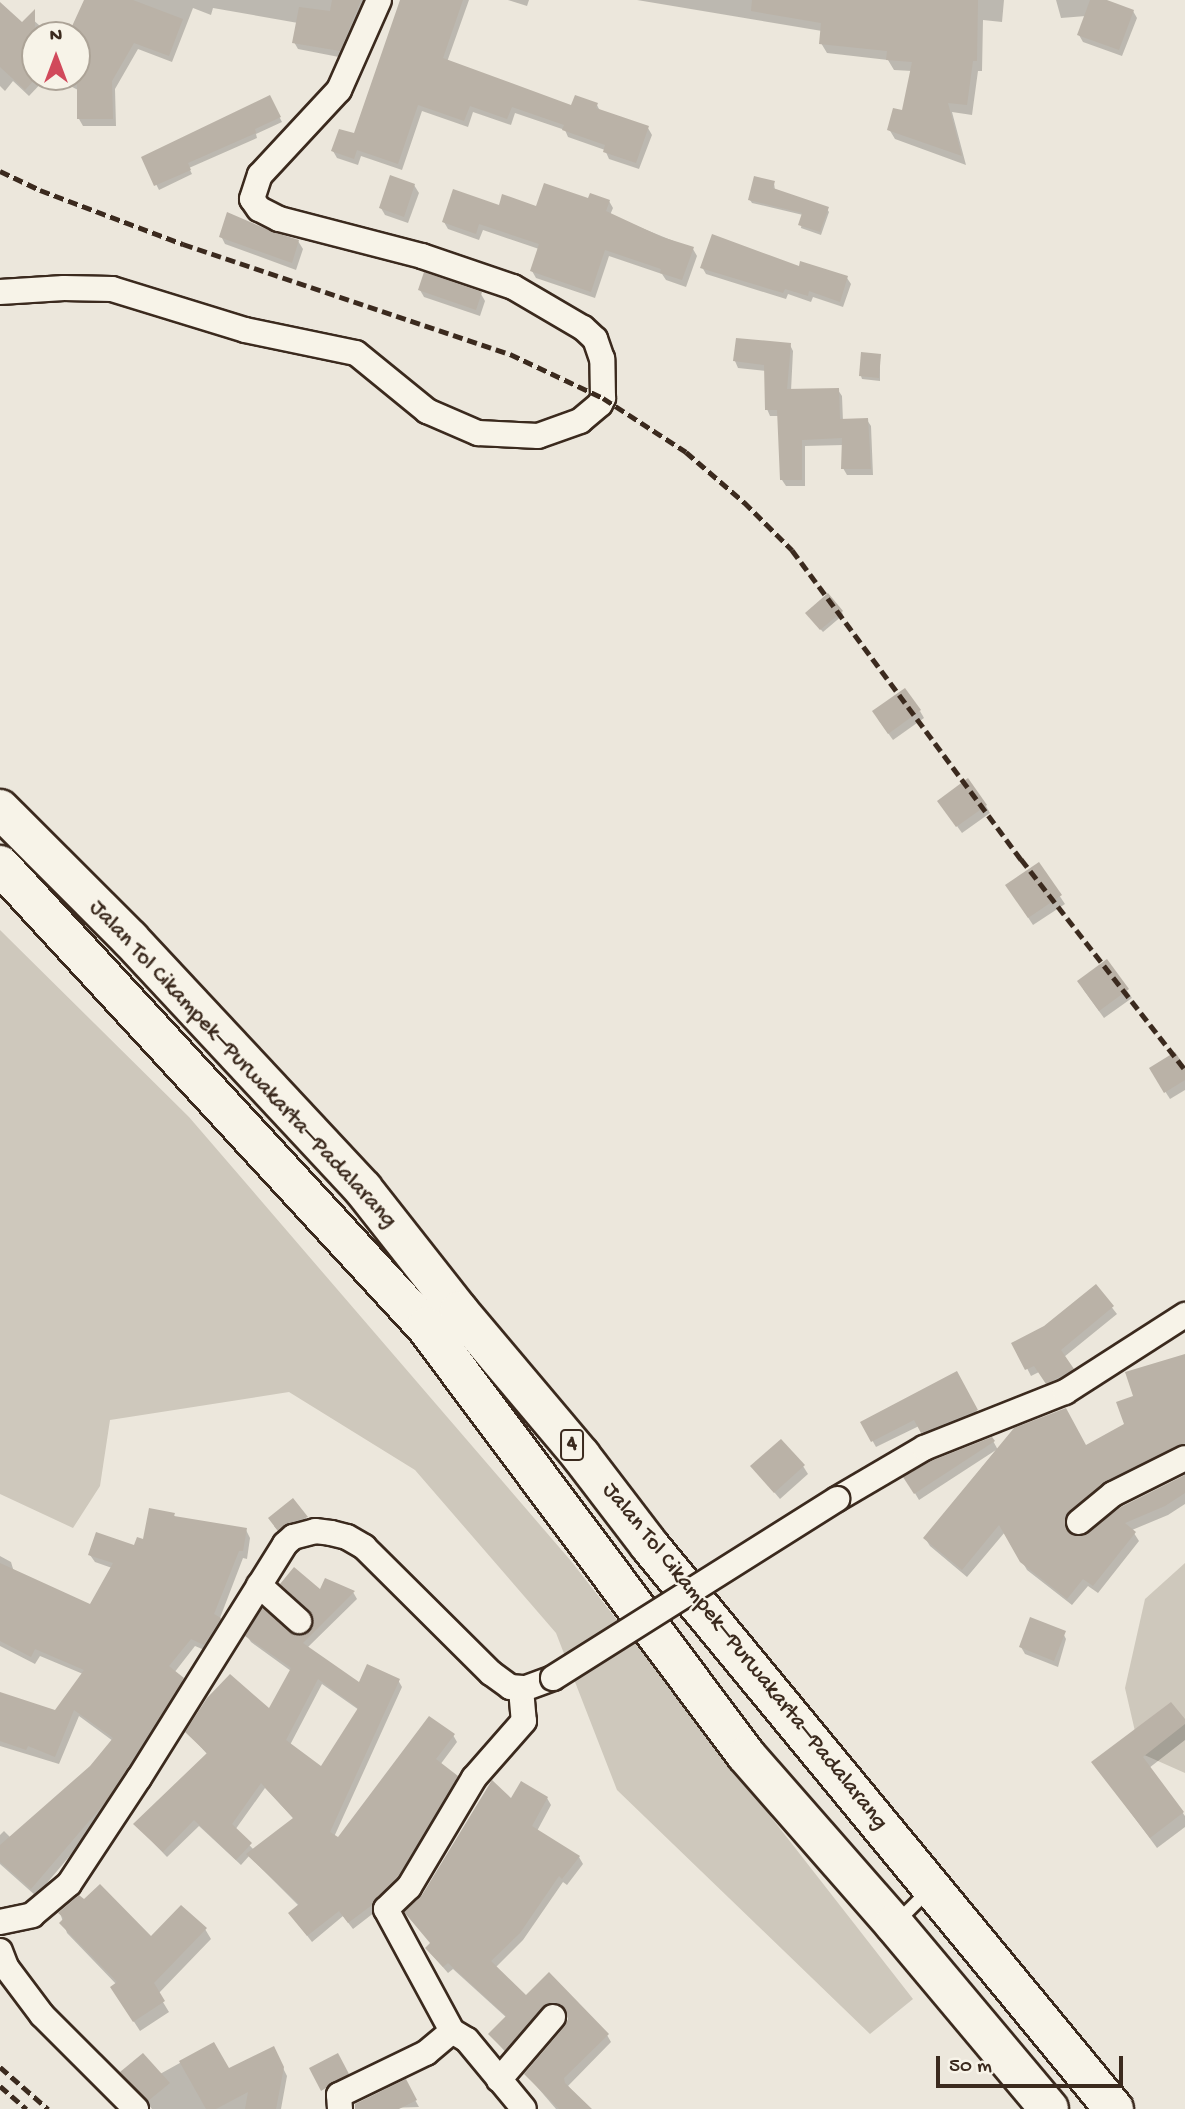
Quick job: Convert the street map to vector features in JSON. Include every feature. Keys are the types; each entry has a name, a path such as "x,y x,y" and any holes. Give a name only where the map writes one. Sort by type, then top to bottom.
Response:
{"highway":[{"name":"Jalan Tol Cikampek–Purwakarta–Padalarang","path":"0,809 130,939 363,1189 459,1311 581,1455 649,1545 1114,2109"},
{"name":"Jalan Tol Cikampek–Purwakarta–Padalarang","path":"0,866 426,1327 746,1755 894,1924 1049,2109"}],"street":[{"path":"0,292 64,288 112,289 245,330 356,353 427,411 478,433 538,436 580,421 600,404 603,390 602,359 595,340 583,328 513,287 422,256 279,219 259,209 252,199 260,175 339,90 379,0"},
{"path":"0,1922 32,1914 69,1884 139,1778 285,1544 293,1537 315,1531 347,1536 381,1562 491,1673 510,1687 521,1689 553,1678 837,1499 924,1448 1065,1392 1185,1315"},
{"path":"1079,1522 1113,1494 1185,1458"},
{"path":"259,1585 299,1621"},
{"path":"521,1689 524,1721 474,1778 410,1887 386,1909 452,2031 467,2040 524,2109"},
{"path":"0,1951 6,1968 43,2015 136,2109"},
{"path":"499,2080 553,2017"},
{"path":"340,2109 339,2095 426,2053 452,2031"}],"lane":[{"path":"894,1924 932,1886"}],"shaded area":[{"path":"0,930 189,1117 571,1561 913,1999 870,2034 617,1790 556,1633 415,1470 289,1392 110,1420 100,1486 73,1528 0,1494"},
{"path":"1185,1563 1185,1773 1140,1753 1125,1688 1145,1599"}],"building":[{"path":"84,0 133,0 183,19 169,56 134,43 112,81 113,119 77,119 77,91 91,91 91,21 74,21"},
{"path":"332,0 361,0 340,51 292,43 299,7 330,11"},
{"path":"400,0 463,0 443,58 571,105 575,95 598,103 596,108 649,126 636,163 603,152 605,145 562,130 564,125 512,107 507,119 470,106 464,121 418,105 398,164 357,150 354,159 331,151 339,129 354,133"},
{"path":"752,0 978,0 977,61 973,61 967,105 948,103 962,156 887,130 893,108 902,110 912,62 886,60 887,51 819,44 821,23 751,11"},
{"path":"1090,0 1107,0 1134,10 1119,50 1077,35"},
{"path":"0,2 21,21 21,86 0,67"},
{"path":"35,9 35,21 23,21"},
{"path":"270,95 281,117 255,129 256,133 188,163 191,170 154,186 141,157"},
{"path":"390,175 415,184 404,217 379,208"},
{"path":"754,176 775,181 773,188 829,207 820,232 798,225 802,213 748,200"},
{"path":"544,183 588,198 590,193 610,200 606,211 662,237 694,247 682,280 660,273 661,269 605,250 591,292 530,271 539,244 479,224 476,234 442,222 453,189 499,205 502,194 536,206"},
{"path":"227,212 299,240 292,263 219,237"},
{"path":"712,234 799,266 800,261 848,276 840,302 809,291 808,296 785,289 783,293 700,268"},
{"path":"424,272 482,292 476,310 418,290"},
{"path":"736,338 791,343 787,389 839,388 840,419 868,418 871,469 841,469 842,438 802,440 802,480 780,480 777,410 765,410 764,365 733,361"},
{"path":"861,352 881,354 879,378 859,376"},
{"path":"828,593 843,611 820,630 805,613"},
{"path":"905,688 921,710 888,734 872,711"},
{"path":"968,778 987,805 956,827 937,801"},
{"path":"1039,862 1062,895 1028,918 1005,885"},
{"path":"1107,959 1129,989 1099,1011 1077,981"},
{"path":"1175,1052 1185,1067 1185,1080 1164,1093 1149,1068"},
{"path":"1096,1284 1114,1306 1061,1350 1074,1369 1046,1384 1034,1366 1025,1370 1011,1343 1044,1326"},
{"path":"1185,1354 1185,1443 1106,1481 1065,1516 1067,1531 1082,1536 1121,1507 1185,1475 1185,1493 1165,1506 1125,1523 1136,1532 1093,1586 1083,1579 1067,1599 1020,1562 999,1525 962,1570 923,1538 1014,1428 1066,1408 1086,1445 1124,1424 1116,1402 1133,1396 1125,1372"},
{"path":"957,1371 978,1410 921,1433 914,1420 871,1442 860,1422"},
{"path":"992,1437 995,1441 914,1494 903,1477 931,1461"},
{"path":"781,1439 805,1465 774,1493 750,1466"},
{"path":"293,1498 308,1517 289,1523 278,1531 268,1518"},
{"path":"149,1508 175,1513 174,1516 247,1528 243,1551 239,1551 214,1614 221,1618 204,1645 191,1639 169,1666 184,1678 108,1799 31,1889 0,1862 0,1845 90,1766 113,1738 74,1710 55,1757 28,1746 26,1750 0,1741 0,1692 55,1710 84,1670 35,1649 31,1657 0,1641 0,1563 90,1604 113,1563 88,1555 96,1532 134,1545 137,1537 143,1539"},
{"path":"294,1567 320,1589 325,1578 355,1591 303,1643 359,1682 367,1664 400,1679 330,1832 338,1837 429,1716 455,1734 436,1759 458,1776 397,1878 372,1905 348,1923 339,1911 307,1936 288,1913 299,1904 246,1854 293,1818 261,1783 232,1824 252,1843 236,1860 194,1820 163,1852 133,1824 207,1753 185,1732 207,1698 230,1674 269,1708 291,1668 245,1636 262,1608 295,1635 310,1630 313,1617 309,1610 280,1584","holes":["318,1679 358,1708 321,1766 286,1740"]},
{"path":"1030,1617 1066,1631 1054,1661 1019,1647"},
{"path":"1171,1702 1185,1719 1185,1724 1143,1757 1184,1812 1150,1838 1091,1762"},
{"path":"492,1780 511,1798 521,1781 548,1797 532,1826 580,1856 562,1879 559,1876 520,1933 491,1961 526,1995 549,1972 609,2034 564,2078 565,2083 592,2109 559,2109 524,2074 565,2026 568,2019 563,2006 555,2002 542,2007 505,2051 488,2034 506,2016 448,1963 443,1967 425,1948 430,1943 404,1912 422,1895"},
{"path":"100,1884 151,1936 181,1905 207,1928 154,1983 165,2001 133,2022 110,1987 117,1982 59,1923 64,1918 58,1913 79,1895 84,1899"},
{"path":"214,2042 229,2068 274,2046 284,2067 276,2109 245,2109 248,2092 216,2109 206,2109 179,2061"},
{"path":"143,2053 170,2083 148,2101 120,2072"},
{"path":"338,2053 349,2074 321,2091 309,2068"},
{"path":"406,2079 417,2100 399,2109 355,2109 355,2104"}],"railway":[{"path":"0,171 40,190 183,244 510,354 603,398 686,452 744,502 792,550 1021,859 1185,1070"},
{"path":"0,2067 48,2109"},
{"path":"0,2086 26,2109"}]}
